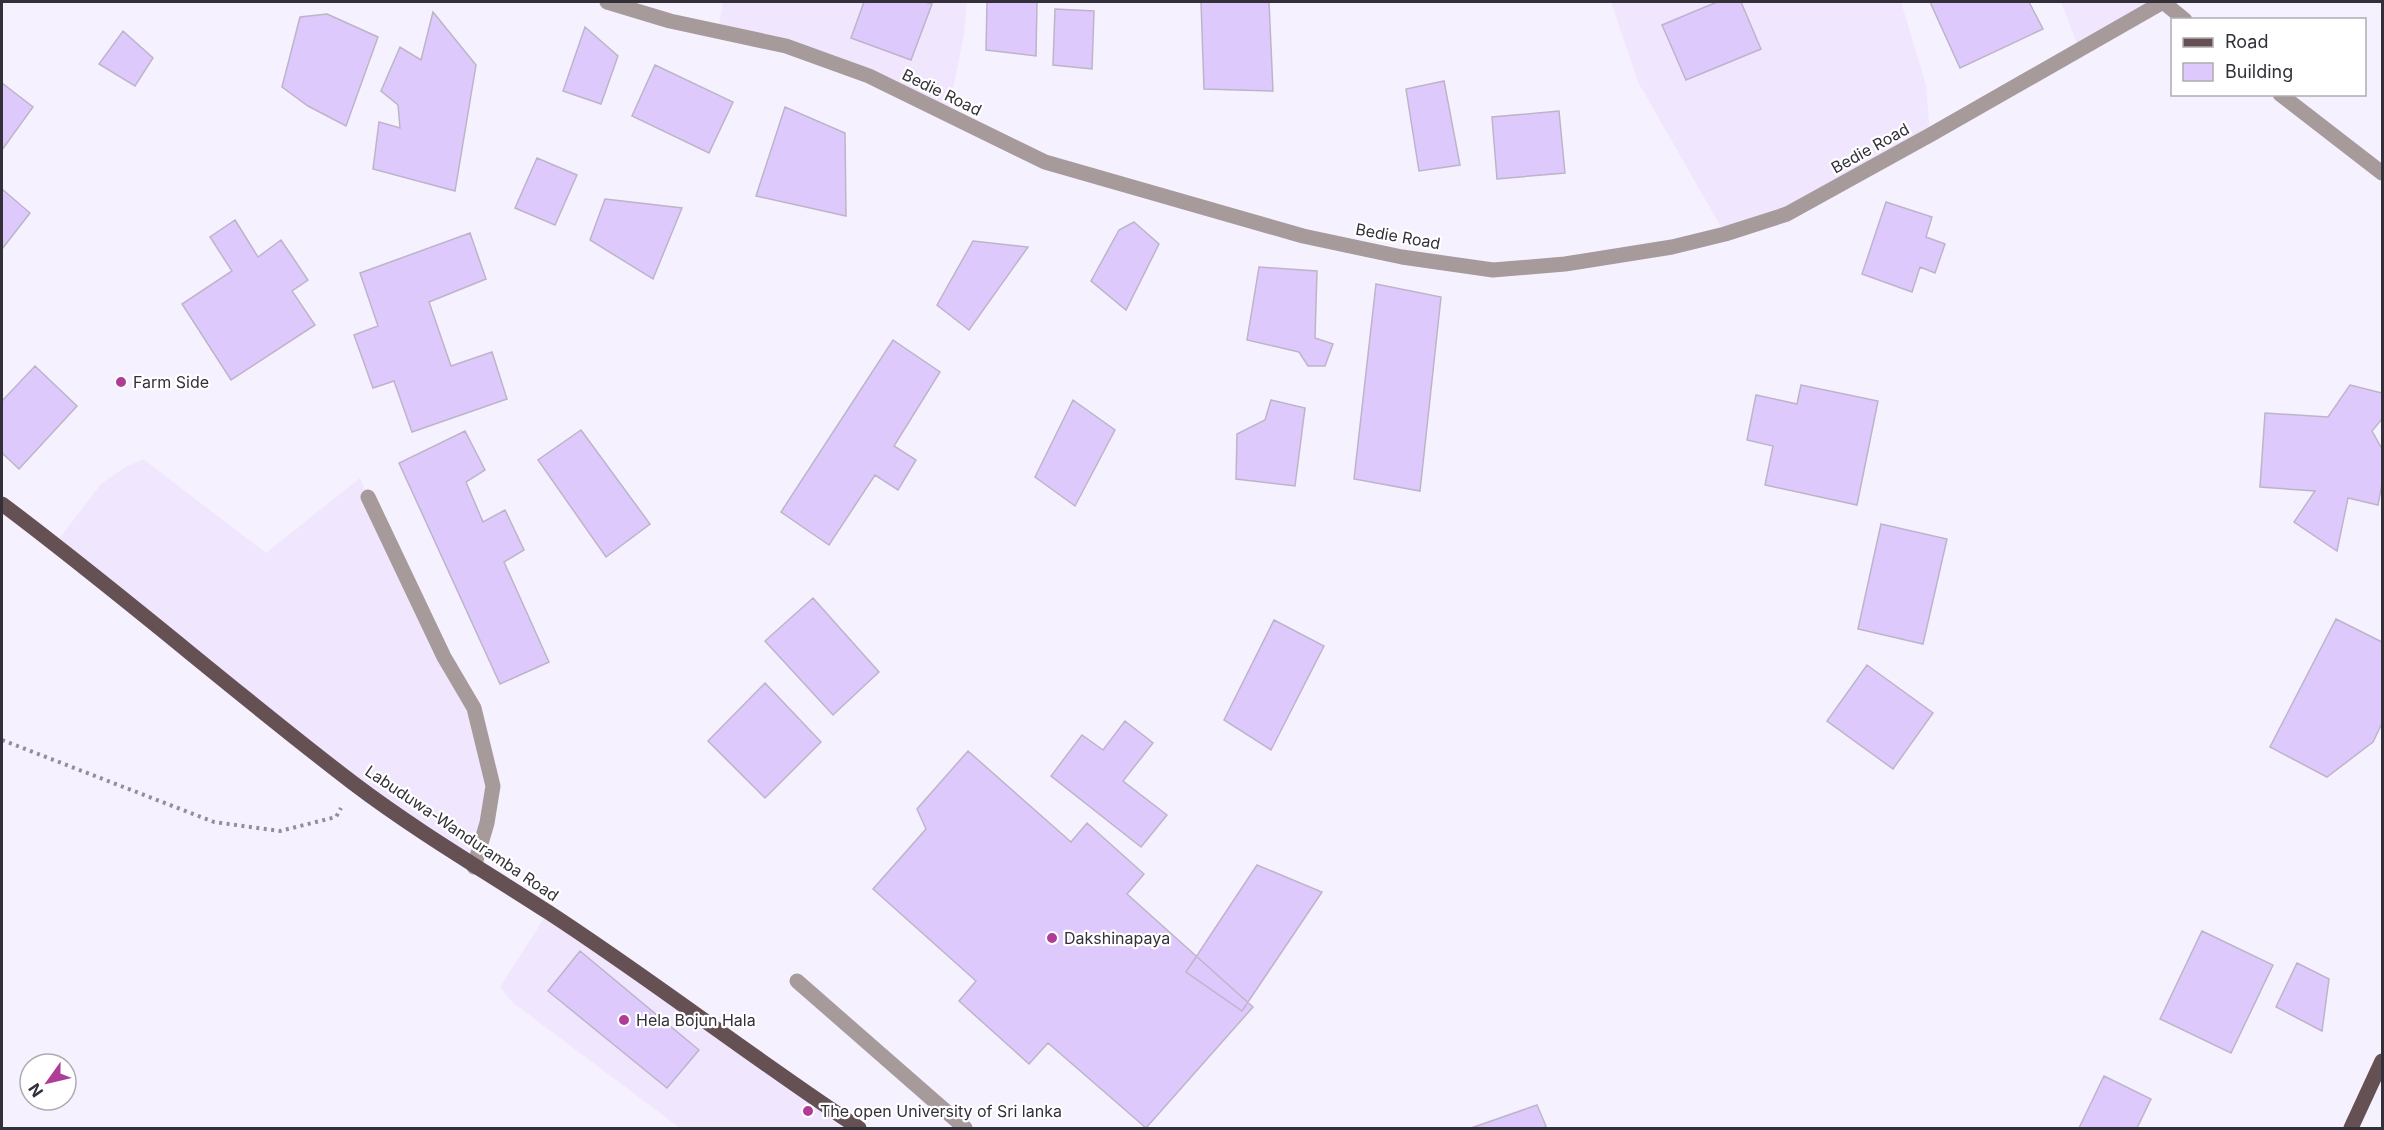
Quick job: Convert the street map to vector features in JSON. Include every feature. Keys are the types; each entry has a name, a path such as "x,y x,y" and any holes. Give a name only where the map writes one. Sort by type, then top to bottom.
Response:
{"main road":[{"name":"Labuduwa-Wanduramba Road","path":"2,504 354,784 474,867 567,925 859,1128"},
{"path":"2351,1128 2382,1061"}],"street":[{"name":"Bedie Road","path":"607,2 670,21 786,46 859,72 1045,162 1303,236 1402,257 1493,270 1565,264 1672,247 1725,234 1786,214 2163,2"},
{"path":"2163,2 2183,18"},
{"path":"2283,96 2382,173"},
{"path":"368,497 444,657 474,708 493,786 488,823 474,867"},
{"path":"797,981 965,1128"}],"path":[{"path":"2,740 214,822 280,831 336,817 354,784"}],"shaded area":[{"path":"723,2 967,2 964,34 948,115 869,75 718,31"},
{"path":"1611,2 1901,2 1926,85 1930,135 1787,214 1725,234 1638,82"},
{"path":"2061,2 2163,2 2079,49"},
{"path":"143,459 266,553 360,478 474,708 493,786 474,867 55,544 101,484 124,468"},
{"path":"548,912 859,1128 680,1128 512,1002 500,987"}],"building":[{"path":"864,2 932,4 911,60 851,38"},
{"path":"987,2 1037,2 1036,56 986,50"},
{"path":"1201,2 1269,2 1273,91 1204,89"},
{"path":"1717,2 1741,2 1761,49 1686,80 1662,25"},
{"path":"1930,2 2029,2 2043,29 1960,68"},
{"path":"1055,9 1094,11 1092,69 1053,65"},
{"path":"433,12 476,65 455,191 373,169 379,122 400,128 398,105 381,91 400,47 421,60"},
{"path":"327,14 378,37 346,126 308,106 282,87 300,17"},
{"path":"585,27 618,56 601,104 563,91"},
{"path":"123,31 153,58 135,86 99,64"},
{"path":"655,65 733,102 709,153 632,116"},
{"path":"1444,81 1460,165 1419,171 1406,89"},
{"path":"2,83 33,107 2,150"},
{"path":"785,107 845,133 846,216 756,196"},
{"path":"1559,111 1565,173 1497,179 1492,117"},
{"path":"537,158 577,175 555,225 515,208"},
{"path":"2,189 30,213 2,249"},
{"path":"605,199 682,208 653,279 590,240"},
{"path":"1886,202 1932,217 1926,237 1945,244 1935,273 1920,267 1912,292 1862,274"},
{"path":"235,220 258,257 281,240 308,280 292,291 315,325 231,380 182,304 232,271 210,237"},
{"path":"1134,222 1159,244 1126,310 1091,281 1119,230"},
{"path":"470,233 486,279 429,302 451,366 492,352 507,399 412,432 394,381 373,388 354,335 378,326 360,273"},
{"path":"973,241 1028,247 969,330 937,305"},
{"path":"1259,267 1317,271 1315,338 1333,344 1325,366 1308,366 1299,352 1247,340"},
{"path":"1376,284 1441,297 1420,491 1354,479"},
{"path":"893,340 940,372 894,446 916,460 898,490 875,475 829,545 781,512"},
{"path":"35,366 77,406 19,469 2,453 2,401"},
{"path":"1801,385 1878,401 1857,505 1765,485 1773,446 1747,440 1756,395 1797,404"},
{"path":"2350,385 2382,393 2382,419 2372,431 2382,449 2382,484 2378,505 2348,498 2337,551 2294,522 2315,491 2260,487 2265,413 2328,417"},
{"path":"1073,400 1115,430 1075,506 1035,477"},
{"path":"1271,400 1305,408 1295,486 1236,479 1237,434 1265,420"},
{"path":"581,430 650,524 606,557 538,460"},
{"path":"465,431 485,470 466,482 483,522 505,510 524,550 504,562 549,662 500,684 399,463"},
{"path":"1881,524 1947,539 1923,644 1858,629"},
{"path":"813,598 879,672 833,715 765,641"},
{"path":"2336,619 2382,642 2382,723 2373,742 2327,777 2270,747"},
{"path":"1274,620 1324,646 1271,750 1224,720"},
{"path":"1867,665 1933,713 1893,769 1827,721"},
{"path":"765,683 821,742 765,798 708,741"},
{"path":"1125,721 1153,743 1123,781 1167,815 1141,847 1051,776 1082,735 1103,750"},
{"name":"Dakshinapaya","path":"968,751 1071,842 1087,823 1144,874 1127,894 1253,1007 1146,1128 1048,1043 1029,1064 959,1001 976,981 873,889 926,829 917,809"},
{"path":"1257,865 1322,892 1242,1011 1186,972"},
{"path":"2202,931 2273,965 2231,1053 2160,1019"},
{"name":"Hela Bojun Hala","path":"580,951 699,1050 667,1088 548,991"},
{"path":"2297,963 2329,979 2322,1031 2276,1007"},
{"path":"2104,1076 2151,1099 2137,1128 2079,1128"},
{"path":"1537,1105 1546,1126 1544,1128 1471,1128"}],"place":[{"name":"Farm Side","path":"121,382"},
{"name":"Dakshinapaya","path":"1052,938"},
{"name":"Hela Bojun Hala","path":"624,1020"},
{"name":"The open University of Sri lanka","path":"808,1111"}]}
